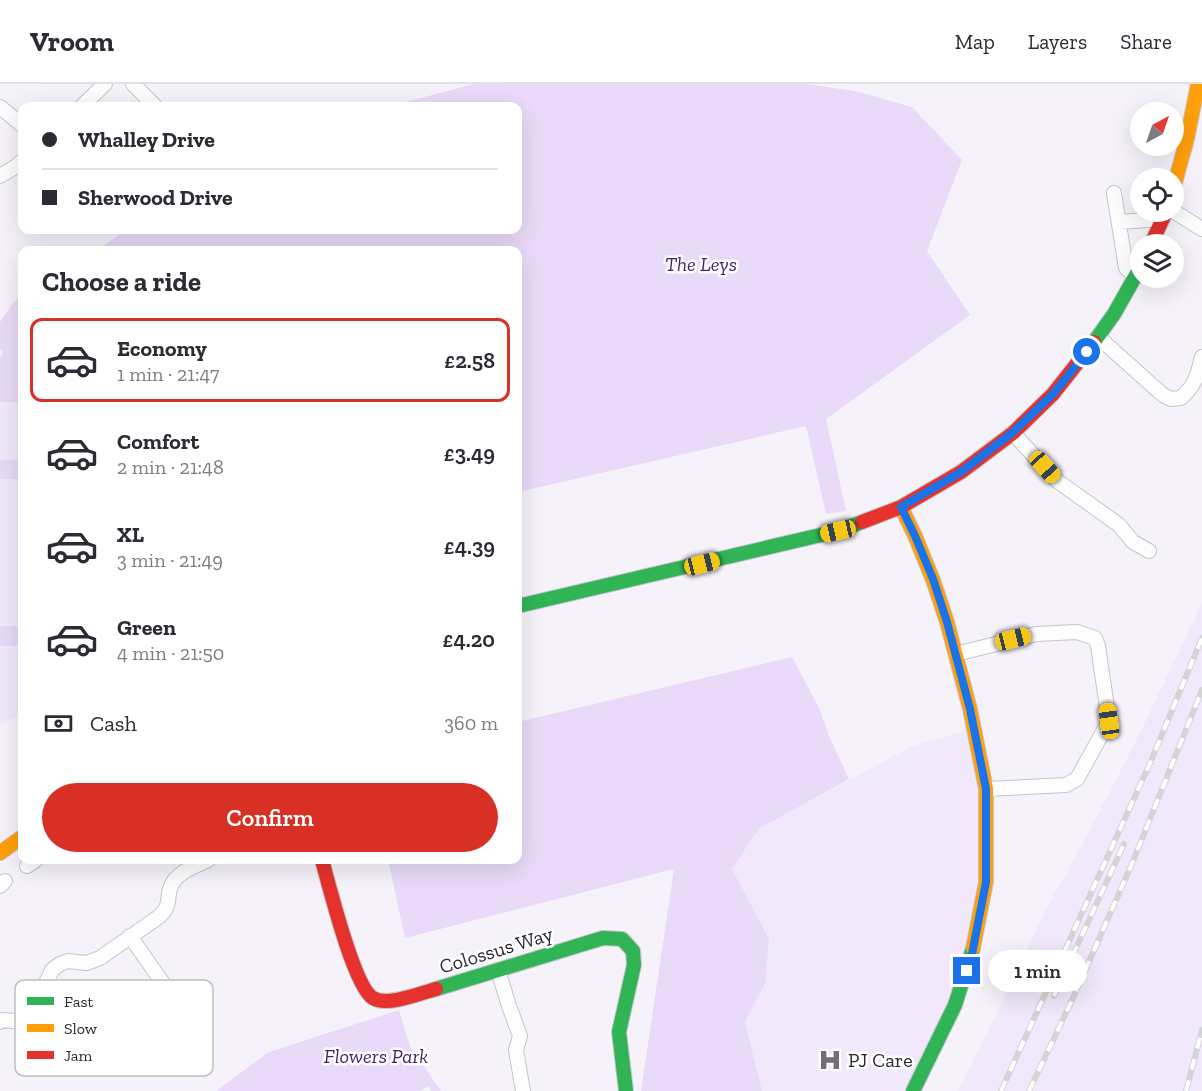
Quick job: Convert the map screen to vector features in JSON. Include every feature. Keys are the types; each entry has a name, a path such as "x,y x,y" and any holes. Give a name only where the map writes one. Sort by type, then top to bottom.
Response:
{"street":[{"path":"86,102 105,84"},
{"path":"133,84 151,102"},
{"path":"1179,168 1187,139 1195,85"},
{"path":"0,107 18,122"},
{"path":"0,176 18,164"},
{"path":"1114,193 1126,268 1130,270"},
{"path":"1119,222 1130,220"},
{"path":"1184,221 1202,229"},
{"path":"522,605 838,531 901,507 961,472 1012,433 1053,394 1098,338 1130,287"},
{"path":"1098,338 1163,395 1171,399 1181,398 1189,390 1195,381 1202,357"},
{"path":"1012,433 1056,480 1119,525 1133,542 1149,551"},
{"path":"901,507 933,579 956,654 986,789 986,882 972,954 955,1005 913,1091"},
{"path":"956,654 1036,634 1077,633 1095,638 1098,646 1109,721 1077,778 1066,785 986,789"},
{"path":"0,853 18,840"},
{"path":"47,980 52,970 60,964 68,961 87,963 100,958 160,916 166,910 169,902 172,883 181,873 200,864"},
{"name":"Colossus Way","path":"323,864 362,987 371,998 385,1002 603,938 622,939 633,951 634,965 619,1032 626,1091"},
{"path":"130,936 161,980"},
{"path":"498,970 520,1036 516,1050 523,1091"},
{"path":"0,1022 3,1020 15,1021"}],"shaded area":[{"path":"0,402 18,402 18,715 0,725"},
{"path":"1202,603 1202,1091 958,1091 1047,907 1135,743"},
{"path":"974,728 986,882 972,954 913,1091 762,1091 745,1022 765,983 732,870 759,829 910,747"}],"green space":[{"name":"The Leys","path":"474,84 805,84 855,91 912,107 962,160 927,251 970,315 826,419 846,511 826,514 806,426 522,491 522,246 103,246 120,234 522,234 522,102 406,102"},
{"path":"18,298 18,402 0,402 0,357 3,352 0,349 0,322"},
{"path":"0,460 18,460 18,479 0,479"},
{"path":"0,626 18,626 18,646 0,646"},
{"path":"792,657 820,710 828,734 849,779 759,829 732,869 769,939 765,983 745,1022 762,1091 641,1091 674,869 405,938 389,864 522,864 522,721"},
{"name":"Flowers Park","path":"399,1010 410,1046 441,1091 432,1091 428,1086 420,1091 216,1091 269,1052"}],"railway":[{"path":"1001,1091 1151,761 1202,638"},
{"path":"1029,1091 1131,866 1202,690"},
{"path":"1054,996 1124,844"},
{"path":"1186,1091 1202,1030"}],"traffic: fast":[{"path":"1094,342 1130,286"},
{"path":"522,605 838,531 862,522"},
{"path":"436,989 603,938 622,939 633,951 634,965 619,1032 626,1091"},
{"path":"913,1091 955,1005 973,948"}],"traffic: slow":[{"path":"1179,168 1198,84"},
{"path":"901,507 933,580 947,622 970,709 986,789 986,882 973,948"},
{"path":"0,853 18,840"}],"traffic: jam":[{"path":"1156,234 1161,222"},
{"path":"862,522 901,507 961,472 1013,433 1053,394 1094,342"},
{"path":"323,864 350,956 366,990 373,998 395,1000 436,989"}],"place":[{"name":"PJ Care","path":"830,1060"}],"route":[{"path":"967,971 986,882 986,789 970,709 947,622 933,579 901,507 961,472 1012,433 1053,394 1087,352"}]}
